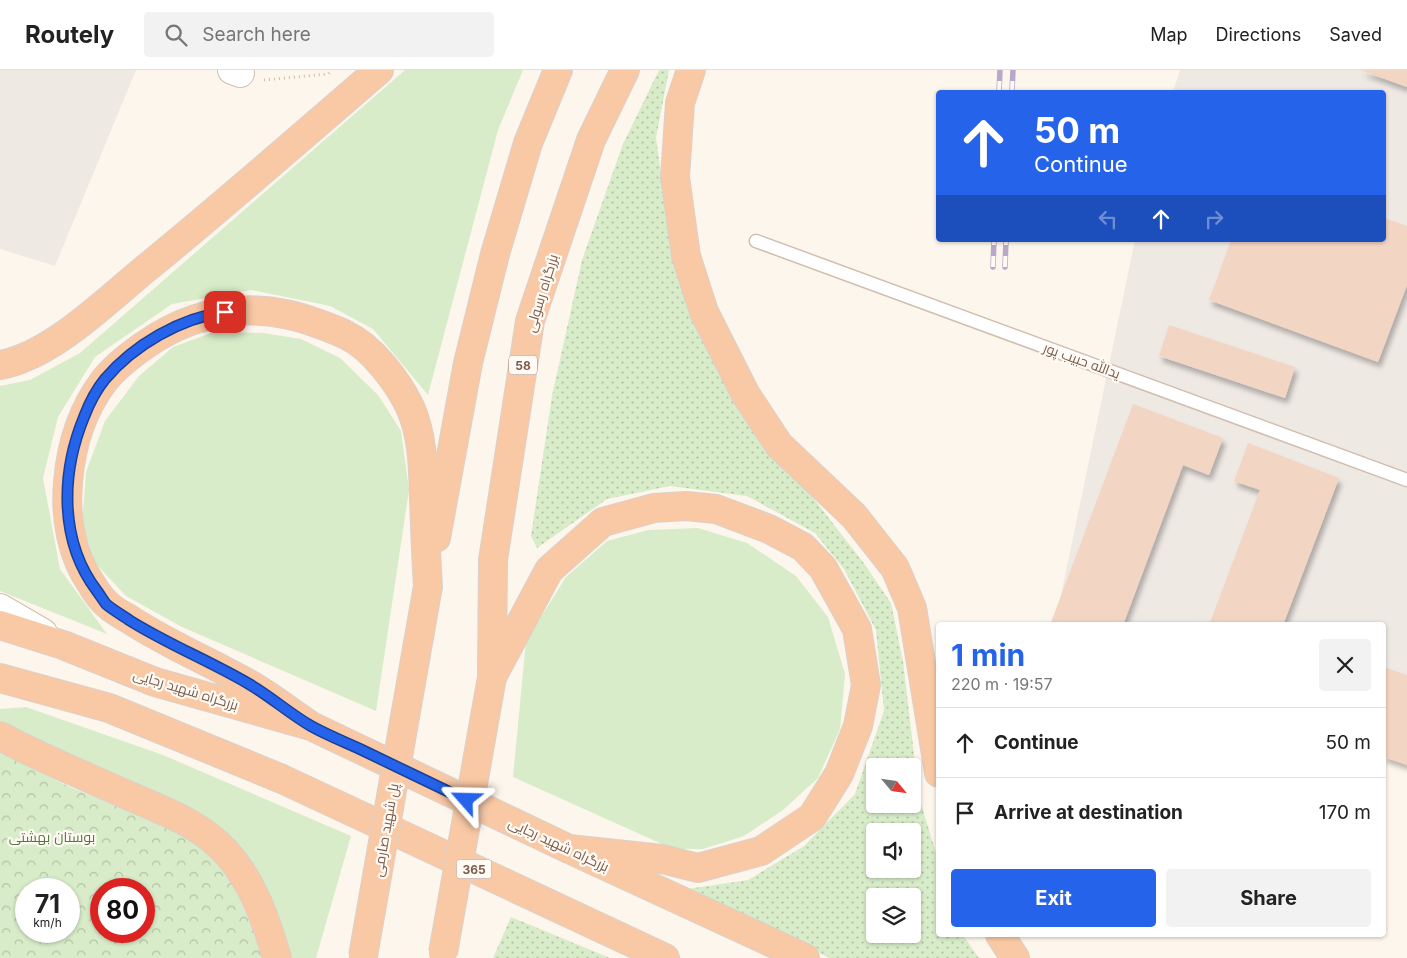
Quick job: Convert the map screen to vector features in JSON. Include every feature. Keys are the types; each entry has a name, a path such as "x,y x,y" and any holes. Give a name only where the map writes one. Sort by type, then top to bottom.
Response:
{"highway":[{"path":"0,365 37,353 74,328 186,236 379,70"},
{"path":"428,586 468,363 495,254 528,143 558,70"},
{"name":"بزرگراه رسولی","path":"492,676 493,560 530,321 591,140 625,70"},
{"path":"690,70 680,103 675,177 686,256 704,312 746,395 779,445 854,516 894,568 912,608 936,755"},
{"path":"311,726 249,684 142,628 107,604 90,583 81,567 74,548 66,502 69,466 76,435 88,407 104,380 126,358 148,343 170,330 211,314 238,310 263,310 306,319 348,336 370,353 385,369 399,387 411,409 422,453 428,586"},
{"path":"492,676 549,570 603,522 654,508 686,506 716,509 769,529 803,548 823,568 857,629 866,685 858,726 839,774 812,817 761,850 698,868 662,859 569,849"},
{"name":"پل شهید صارمی","path":"363,957 428,586"},
{"name":"بزرگراه شهید رجایی","path":"0,625 63,645 155,682 311,726 569,849 805,958"},
{"name":"58","path":"442,955 492,676"},
{"name":"365","path":"0,678 109,708 282,779 665,958"},
{"path":"0,736 30,752 178,816 202,831 226,852 243,874 258,901 277,958"},
{"path":"1001,937 1015,958"}],"street":[{"path":"0,608 63,645"}],"lane":[{"name":"یدالله حبیب پور","path":"756,241 1407,480"}],"path":[{"path":"236,71 262,80 328,74 332,70"}],"shaded area":[{"path":"0,70 136,70 55,266 0,249"},
{"path":"1180,70 1407,70 1407,738 1386,731 1386,622 1055,622 1135,242 1386,242 1386,90 1174,90"}],"green space":[{"path":"405,70 523,70 498,130 428,395 373,329 330,306 251,290 172,304 95,357 58,417 43,478 60,569 107,634 0,591 0,386 30,380 80,353"},
{"path":"659,70 669,70 656,138 667,215 800,481 863,562 891,603 903,661 914,758 868,758 884,711 876,630 844,569 815,533 747,496 670,486 607,499 537,548 531,536 552,396 582,260 623,144"},
{"path":"214,332 263,333 301,339 340,358 378,395 401,431 409,490 376,711 182,627 126,596 96,564 82,524 86,472 105,421 139,376 173,347"},
{"path":"698,528 747,543 796,576 828,617 845,674 840,729 818,778 783,810 744,836 703,849 673,849 513,777 526,641 566,577 607,541 648,530"},
{"path":"26,707 163,755 351,836 316,958 283,958 243,864 0,726 0,709"},
{"name":"بوستان بهشتی","path":"0,750 72,788 172,827 195,840 216,860 233,886 250,921 262,958 0,958"},
{"path":"866,763 866,813 921,813 921,804 936,853 936,937 964,937 979,958 830,958 681,890 748,880 804,846 855,794"},
{"path":"511,917 610,958 493,958"}],"building":[{"path":"1360,70 1407,70 1407,87"},
{"path":"1386,219 1407,226 1407,285 1378,362 1209,300 1230,242 1386,242"},
{"path":"1169,325 1295,367 1285,398 1159,356"},
{"path":"1133,404 1223,438 1209,475 1183,465 1124,622 1051,622"},
{"path":"1248,443 1339,478 1284,622 1210,622 1260,490 1234,481"},
{"path":"1386,668 1407,675 1407,765 1386,758"}],"railway":[{"path":"999,90 1000,70"},
{"path":"1012,90 1013,70"},
{"path":"993,267 994,242"},
{"path":"1005,267 1006,242"}],"route":[{"path":"225,312 211,314 170,330 126,358 104,380 88,407 76,435 69,466 66,502 74,548 81,567 90,583 107,604 142,628 249,684 311,726 466,800"}]}
